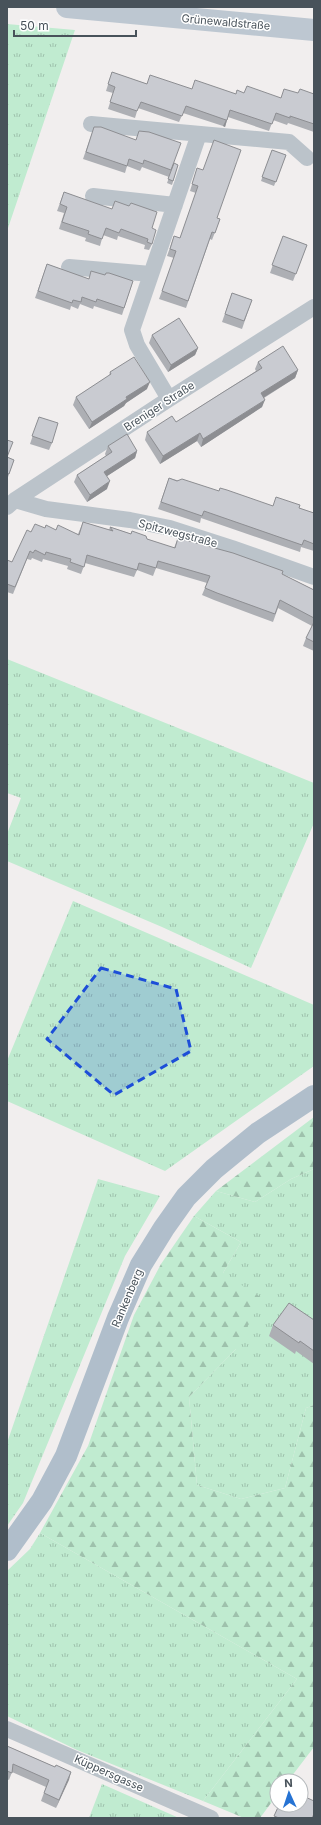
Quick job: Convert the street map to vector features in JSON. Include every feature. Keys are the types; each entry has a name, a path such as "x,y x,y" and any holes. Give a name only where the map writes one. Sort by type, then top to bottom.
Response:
{"main road":[{"name":"Grünewaldstraße","path":"77,7 314,30"},
{"name":"Rankenberg","path":"7,1550 42,1501 66,1456 141,1265 164,1228 186,1197 214,1169 258,1133 314,1096"}],"street":[{"path":"91,124 290,142 307,158"},
{"path":"168,399 137,345 132,330 199,134"},
{"path":"93,196 175,205"},
{"path":"68,266 151,274"},
{"name":"Breniger Straße","path":"11,503 168,399 314,307"},
{"name":"Spitzwegstraße","path":"11,503 130,520 170,528 314,576"},
{"name":"Küppersgasse","path":"7,1729 211,1818"}],"highlighted area":[{"path":"101,968 176,989 191,1051 114,1095 47,1039"}],"green space":[{"path":"7,24 75,30 7,231"},
{"path":"7,659 314,783 314,823 251,968 162,927 7,861 7,834 21,798 7,793"},
{"path":"73,901 314,1005 314,1066 165,1171 7,1101 7,1061"},
{"path":"314,1117 314,1169 291,1179 255,1202 216,1191"},
{"path":"314,1169 314,1405 306,1408 285,1488 241,1499 197,1485 189,1397 236,1349 223,1273 241,1242 194,1216 216,1191 255,1202 291,1179"},
{"path":"98,1179 160,1196 125,1256 23,1503 7,1526 7,1443"},
{"path":"194,1216 241,1242 223,1273 262,1298 236,1349 189,1397 197,1485 241,1499 285,1488 306,1408 314,1405 314,1747 294,1773 269,1773 269,1806 260,1818 244,1818 203,1801 297,1679 40,1533 88,1446 134,1315 161,1264"},
{"path":"40,1533 297,1679 203,1801 77,1750 7,1716 7,1571 30,1549"},
{"path":"102,1784 179,1818 89,1818"}],"building":[{"path":"112,72 147,84 150,75 192,89 195,80 236,94 237,90 244,93 247,86 281,98 284,89 298,93 300,89 314,94 314,124 276,113 272,124 230,110 226,120 186,106 182,116 141,102 137,111 110,102 115,87 108,84"},
{"path":"94,127 101,127 136,140 139,131 149,132 181,143 171,170 144,160 143,164 129,159 127,166 86,152"},
{"path":"214,140 241,150 217,218 220,219 215,233 212,232 188,301 162,291 176,251 170,249 174,236 180,238 198,186 192,184 197,168 203,170"},
{"path":"272,150 286,155 276,182 262,177"},
{"path":"174,163 178,165 173,181 168,179"},
{"path":"64,192 112,209 115,201 129,206 131,203 157,212 152,228 156,230 152,244 147,242 148,239 121,229 119,233 106,228 102,239 88,234 89,231 62,222 67,207 60,204"},
{"path":"283,236 307,245 296,274 272,265"},
{"path":"47,264 89,279 91,271 105,275 106,273 109,273 133,281 124,308 97,299 96,302 82,297 81,302 73,300 72,303 38,291"},
{"path":"232,293 252,300 244,321 225,314"},
{"path":"179,318 198,348 171,365 152,335"},
{"path":"283,346 298,370 261,393 265,400 203,439 200,433 163,456 147,432 172,416 176,422 262,368 258,362"},
{"path":"134,357 150,382 126,397 127,399 92,422 76,397 111,374 110,372"},
{"path":"39,417 58,423 52,443 32,436"},
{"path":"127,434 137,451 104,472 110,481 90,495 77,475 112,452 108,446"},
{"path":"7,440 13,442 7,457"},
{"path":"7,457 14,460 9,474 7,473"},
{"path":"169,478 177,481 182,479 219,491 220,488 273,506 276,497 300,505 299,508 314,513 314,544 304,540 302,545 204,511 202,516 161,502"},
{"path":"83,522 113,531 110,527 131,534 132,531 146,536 147,539 175,548 178,538 233,553 283,571 282,574 314,590 314,618 280,600 275,614 217,593 205,588 210,576 158,561 156,568 139,563 137,570 87,555 84,567 70,562 71,559 46,552 45,555 35,550 33,553 30,551 15,587 7,584 7,560 12,562 27,530 31,532 35,524 45,528 46,525 56,530 58,525 79,535"},
{"path":"314,622 314,642 306,638"},
{"path":"289,1303 314,1320 314,1351 300,1341 299,1343 273,1325"},
{"path":"7,1746 55,1767 56,1765 71,1772 59,1800 44,1793 49,1780 13,1764 12,1773 7,1771"},
{"path":"309,1799 314,1801 314,1814 312,1818 279,1818 274,1816 275,1813 309,1813"}]}
